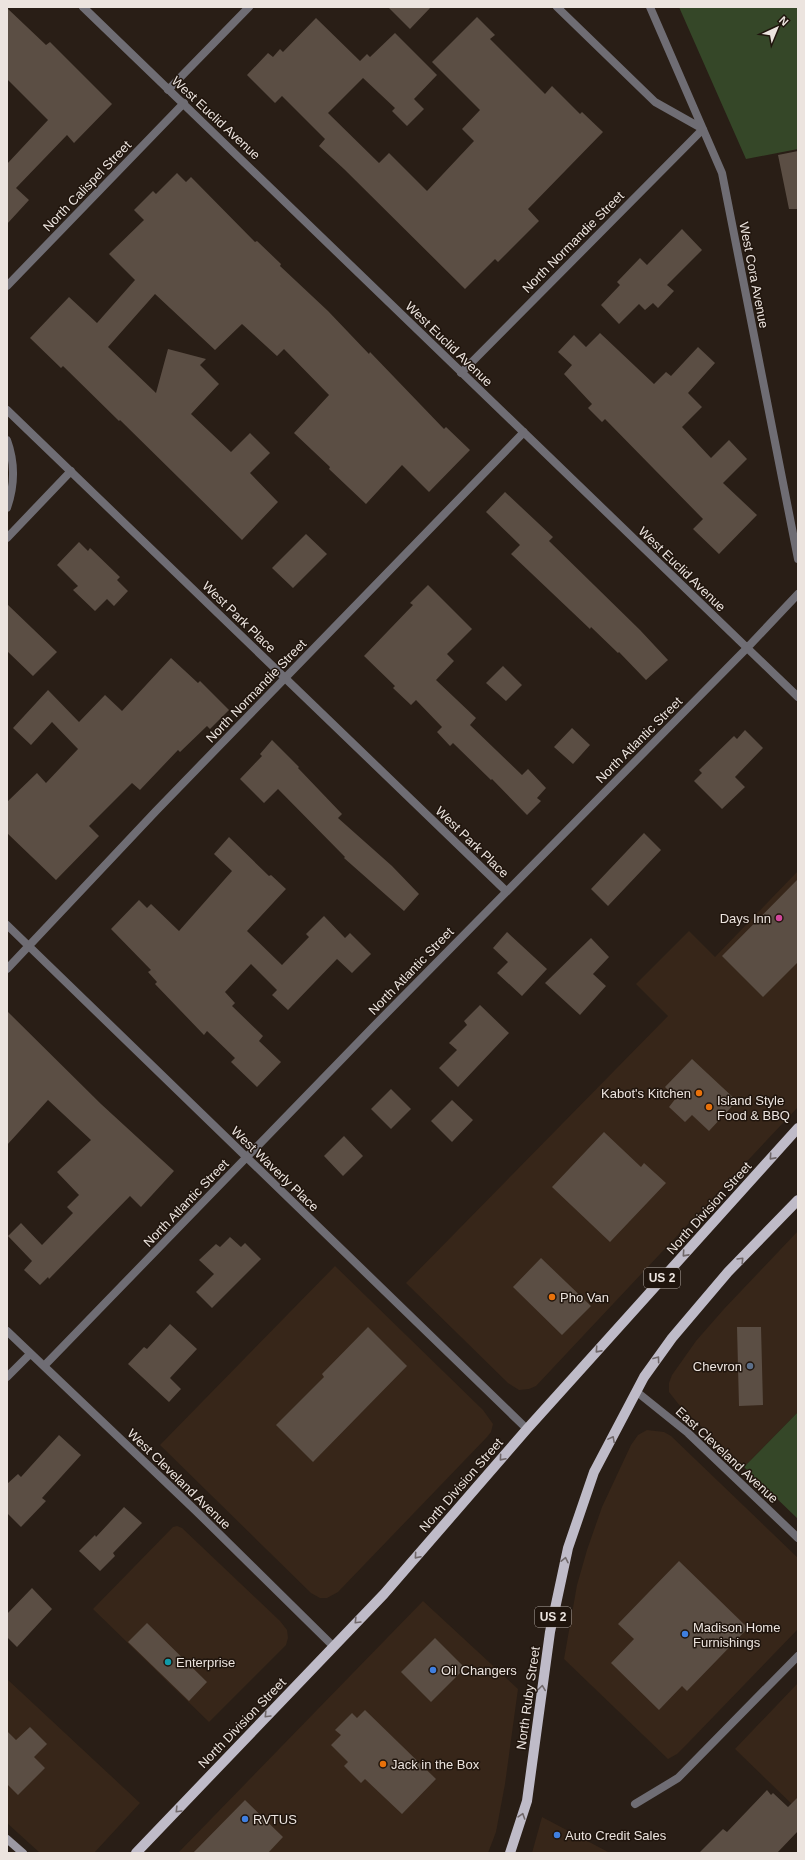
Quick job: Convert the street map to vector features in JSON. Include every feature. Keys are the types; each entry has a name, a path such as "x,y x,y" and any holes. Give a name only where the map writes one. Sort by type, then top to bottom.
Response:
{"main road":[{"name":"North Division Street","path":"136,1853 384,1594 527,1428 798,1128"},
{"name":"US 2","path":"637,1392 644,1377 692,1313 798,1200"},
{"name":"North Ruby Street","path":"510,1853 527,1801 550,1632 568,1548 594,1472 637,1392"},
{"path":"7,1839 23,1853"}],"street":[{"name":"West Euclid Avenue","path":"83,7 798,697"},
{"path":"168,90 249,7"},
{"path":"557,7 655,102 703,129"},
{"name":"West Cora Avenue","path":"650,7 722,174 798,558"},
{"name":"North Calispel Street","path":"7,286 184,103"},
{"name":"North Normandie Street","path":"461,373 703,129"},
{"name":"West Park Place","path":"7,410 506,891"},
{"name":"North Normandie Street","path":"7,968 285,677 524,432"},
{"path":"7,440 13,456 12,492 7,508"},
{"path":"7,538 71,471"},
{"name":"North Atlantic Street","path":"44,1366 506,891 747,648 798,594"},
{"name":"West Waverly Place","path":"7,925 527,1428"},
{"name":"West Cleveland Avenue","path":"7,1331 195,1510 333,1646"},
{"path":"7,1378 30,1354"},
{"name":"East Cleveland Avenue","path":"637,1392 688,1433 798,1538"},
{"path":"635,1804 678,1778 798,1656"}],"shaded area":[{"path":"798,871 798,1107 536,1386 529,1389 519,1390 508,1383 406,1283 668,1016 636,984 689,931 715,957"},
{"path":"798,1231 798,1412 744,1467 680,1406 669,1392 669,1383 672,1375 696,1341 724,1309"},
{"path":"335,1266 483,1410 493,1424 491,1432 487,1437 338,1592 327,1598 320,1598 311,1593 160,1445"},
{"path":"647,1430 664,1432 671,1436 798,1558 798,1629 677,1754 668,1759 564,1659 577,1585 602,1507 631,1445 638,1435"},
{"path":"177,1526 182,1528 280,1621 287,1630 288,1638 286,1645 209,1722 93,1609 173,1527"},
{"path":"423,1601 518,1689 505,1784 496,1832 488,1853 178,1853"},
{"path":"7,1679 140,1803 94,1853 40,1853 7,1823"},
{"path":"798,1683 798,1810 735,1749"},
{"name":"Auto Credit Sales","path":"542,1817 610,1853 532,1853"}],"green space":[{"path":"679,7 798,7 798,149 746,159"},
{"path":"798,1412 798,1519 744,1467"}],"building":[{"path":"388,7 431,7 410,29"},
{"path":"7,8 46,45 50,42 112,104 74,143 67,135 16,188 29,200 7,224 7,164 48,120 7,79"},
{"path":"477,17 495,35 490,39 545,94 552,86 580,114 582,112 603,132 528,209 539,221 498,262 495,259 465,289 319,146 325,139 282,96 275,103 247,75 268,53 273,57 280,49 283,52 316,18 360,61 367,54 370,57 395,33 437,75 414,99 424,109 407,126 392,111 395,108 363,78 328,113 379,163 389,153 427,191 474,141 462,129 480,110 432,62"},
{"path":"798,151 798,209 789,209 778,155"},
{"path":"177,173 186,182 191,177 255,242 257,241 281,264 280,266 328,311 369,354 370,352 444,429 446,427 470,450 429,492 402,465 366,504 294,433 329,395 284,349 277,356 242,324 215,350 155,294 108,347 156,393 168,349 206,359 200,365 219,384 191,414 231,452 250,433 270,453 250,473 278,502 242,540 120,420 119,421 63,366 61,368 30,338 69,297 97,323 135,280 109,254 144,220 134,210 153,191 156,194"},
{"path":"682,229 702,250 667,285 674,291 658,308 653,303 645,310 639,304 619,324 601,305 620,285 617,282 640,258 647,265"},
{"path":"600,333 654,384 666,372 671,376 698,347 715,363 688,393 702,407 682,427 711,458 729,440 747,459 723,483 757,515 719,554 693,529 703,519 605,419 602,422 588,408 592,404 564,374 572,365 558,352 574,335 586,347"},
{"path":"505,492 553,537 549,541 640,630 668,660 646,680 619,652 618,653 591,627 590,629 511,554 520,545 486,512"},
{"path":"306,534 327,554 293,588 272,568"},
{"path":"79,542 88,551 90,548 120,577 117,580 128,591 114,606 107,599 95,611 73,590 78,586 57,565"},
{"path":"428,585 472,629 447,654 454,661 436,680 476,718 470,725 522,775 528,769 546,788 537,798 541,801 527,815 492,779 491,780 453,743 450,746 437,732 442,727 416,700 411,705 393,688 395,686 364,656 413,605 410,603"},
{"path":"7,604 57,652 33,676 7,651"},
{"path":"171,658 198,683 200,681 229,710 210,729 207,726 180,752 178,750 140,790 132,783 89,826 99,836 56,880 7,833 7,802 37,773 46,783 78,749 52,722 31,745 13,728 48,690 79,722 105,695 122,711"},
{"path":"503,666 522,685 506,701 486,683"},
{"path":"572,728 590,745 573,764 554,747"},
{"path":"745,730 763,748 735,777 745,787 722,809 694,781 702,773 699,770 734,736 737,739"},
{"path":"272,740 342,814 338,818 392,866 419,894 404,911 344,858 345,857 278,789 264,803 240,779 262,756 260,754"},
{"path":"644,833 661,850 608,906 591,889"},
{"path":"229,837 269,876 271,875 286,889 247,931 282,965 309,937 306,934 324,916 345,938 350,933 371,954 352,973 337,959 288,1010 272,995 277,990 251,964 225,992 235,1003 232,1006 263,1036 259,1041 281,1062 257,1087 231,1062 235,1058 207,1031 204,1035 155,984 157,982 148,972 151,970 111,929 139,900 147,908 151,904 179,931 232,871 214,854"},
{"name":"Days Inn","path":"798,879 798,962 763,997 722,956"},
{"path":"507,932 547,969 522,996 497,973 508,962 493,948"},
{"path":"591,938 609,957 593,974 606,986 580,1015 545,983"},
{"path":"480,1005 509,1033 458,1087 439,1068 457,1050 449,1043 467,1025 464,1021"},
{"path":"7,1011 101,1104 174,1171 141,1207 130,1196 49,1279 48,1277 40,1285 24,1270 32,1261 8,1236 21,1223 42,1245 73,1213 67,1207 79,1195 57,1172 91,1140 48,1100 7,1145"},
{"name":"Kabot's Kitchen","path":"692,1059 737,1101 709,1131 692,1115 685,1122 669,1107 676,1098 665,1087"},
{"path":"391,1089 411,1109 391,1129 371,1109"},
{"path":"452,1100 473,1120 452,1142 431,1121"},
{"path":"604,1132 641,1167 644,1163 666,1183 610,1242 552,1187"},
{"path":"344,1136 363,1156 343,1176 324,1156"},
{"path":"230,1237 241,1247 245,1243 261,1259 212,1308 196,1292 214,1274 199,1260 216,1244 220,1247"},
{"name":"Pho Van","path":"541,1258 591,1306 562,1335 513,1287"},
{"path":"170,1324 197,1349 170,1378 181,1389 169,1402 128,1364 144,1347 147,1349"},
{"path":"368,1327 407,1366 313,1462 276,1425 324,1377 322,1374"},
{"name":"Chevron","path":"737,1327 761,1327 763,1405 739,1406"},
{"path":"59,1435 81,1455 42,1498 46,1501 21,1527 7,1513 7,1484 18,1474 21,1477"},
{"path":"124,1507 142,1523 113,1553 115,1556 100,1571 79,1551 95,1535 96,1537"},
{"name":"Madison Home Furnishings","path":"679,1561 748,1628 687,1691 682,1686 659,1710 611,1663 634,1639 618,1624"},
{"path":"32,1588 52,1609 17,1647 7,1637 7,1614"},
{"name":"Enterprise","path":"147,1623 207,1682 189,1701 128,1642"},
{"name":"Oil Changers","path":"435,1638 465,1668 431,1702 401,1672"},
{"name":"Jack in the Box","path":"365,1710 436,1779 402,1814 365,1779 361,1783 344,1766 348,1762 331,1745 341,1735 335,1730 352,1713 357,1718"},
{"path":"30,1727 47,1744 34,1757 45,1768 18,1795 7,1784 7,1731 16,1740"},
{"path":"767,1790 771,1795 773,1793 788,1807 798,1797 798,1831 777,1853 699,1853 723,1829 727,1832"},
{"name":"RVTUS","path":"245,1800 283,1837 268,1853 193,1853"}],"place":[{"name":"Days Inn","path":"779,918"},
{"name":"Kabot's Kitchen","path":"699,1093"},
{"name":"Island Style Food & BBQ","path":"709,1107"},
{"name":"Pho Van","path":"552,1297"},
{"name":"Chevron","path":"750,1366"},
{"name":"Madison Home Furnishings","path":"685,1634"},
{"name":"Enterprise","path":"168,1662"},
{"name":"Oil Changers","path":"433,1670"},
{"name":"Jack in the Box","path":"383,1764"},
{"name":"RVTUS","path":"245,1819"},
{"name":"Auto Credit Sales","path":"557,1835"}]}
